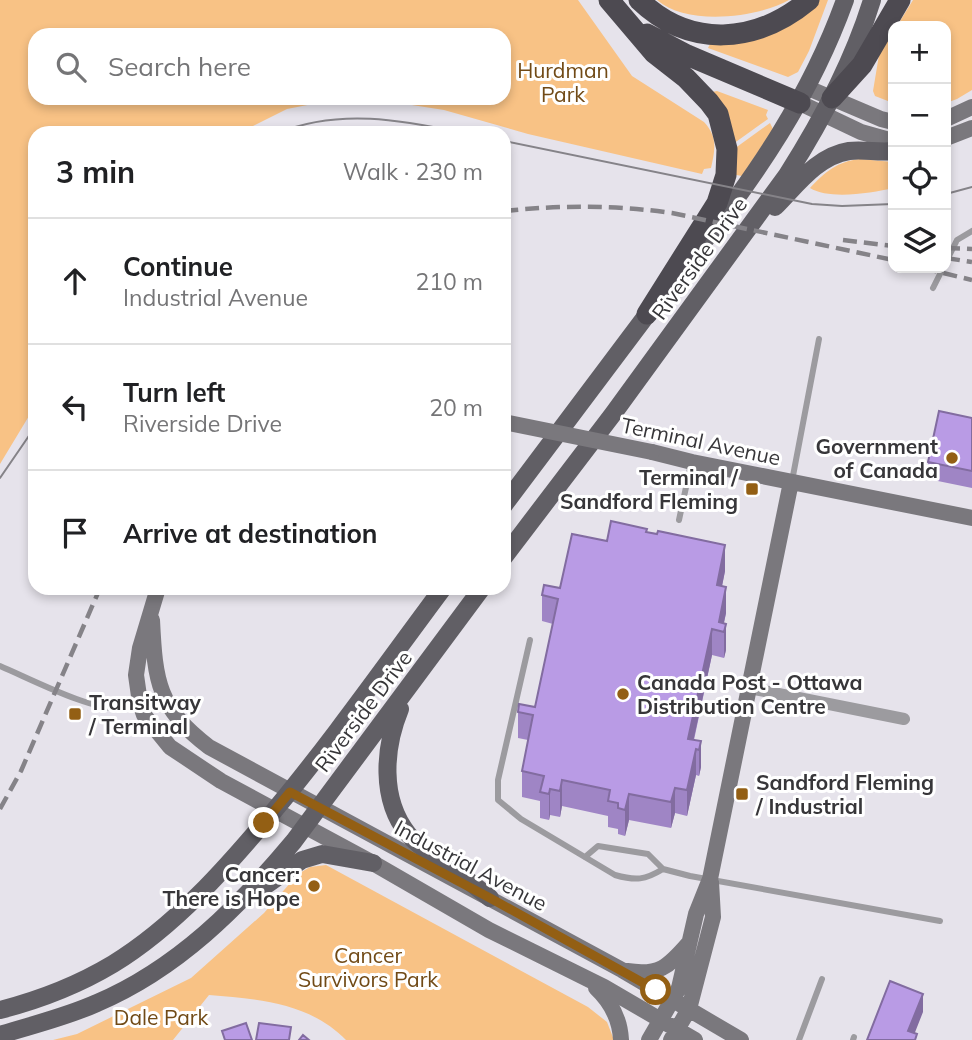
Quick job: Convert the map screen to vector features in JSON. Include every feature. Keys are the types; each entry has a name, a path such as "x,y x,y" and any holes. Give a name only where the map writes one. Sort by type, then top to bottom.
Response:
{"highway":[{"path":"639,0 667,22 684,29 736,35 771,25 809,0"},
{"path":"828,106 862,65 900,0"},
{"path":"616,8 669,47 804,95"},
{"path":"616,8 654,53 709,102 718,114 727,149 726,175 717,203 647,314"}],"main road":[{"name":"Riverside Drive","path":"511,496 647,314 741,195 804,95 845,0"},
{"name":"Riverside Drive","path":"511,548 613,414 787,175 828,106 872,0"},
{"path":"733,250 827,158 851,150 888,150"},
{"name":"Riverside Drive","path":"0,1010 78,982 133,951 198,894 242,849 290,792 438,595"},
{"name":"Riverside Drive","path":"0,1035 108,998 181,955 228,912 271,869 305,827 477,595"},
{"path":"412,684 396,719 389,745 387,774 393,804 408,834 420,846 490,898"},
{"path":"228,912 302,860 322,854 373,863"}],"street":[{"path":"804,95 828,106 888,121"},
{"path":"828,106 861,132 888,140"},
{"path":"951,117 972,107"},
{"path":"951,136 972,128"},
{"name":"Terminal Avenue","path":"511,423 972,519"},
{"path":"649,1040 680,985 696,914 710,879 792,482"},
{"path":"156,595 140,648 136,675 139,703 144,715 157,734 185,758 211,776 274,810"},
{"path":"152,612 161,691 174,715 194,735 228,758 290,792"},
{"path":"749,688 904,719"},
{"name":"Industrial Avenue","path":"290,792 621,970 741,1040"},
{"name":"Industrial Avenue","path":"274,810 489,930 604,987 661,1021 674,1035 695,1040"},
{"path":"674,1035 688,1009 713,917 710,879"},
{"path":"621,970 642,973 664,968 689,942"},
{"path":"566,967 598,989 607,1000 617,1018 621,1040"}],"lane":[{"path":"951,252 957,240 972,231"},
{"path":"933,288 940,273"},
{"path":"792,482 819,339"},
{"path":"679,520 692,462"},
{"path":"530,640 498,780 498,800 521,819 615,875 628,879 648,879 663,869"},
{"path":"0,666 106,707 128,709 161,691"},
{"path":"586,858 598,846 618,848 648,855 663,869 940,921"},
{"path":"799,1040 822,979"}],"green space":[{"name":"Hurdman Park","path":"0,0 578,0 632,76 704,122 712,133 714,149 711,168 704,169 702,174 528,134 511,129 511,126 500,126 444,110 412,105 511,105 511,28 28,28 28,105 307,105 287,109 253,126 28,126 28,418 0,464"},
{"path":"657,0 789,0 741,15 703,16 685,14"},
{"path":"816,0 828,0 809,51 798,72 788,77 708,48 710,44"},
{"path":"913,0 972,0 972,90 951,101 951,21 900,21"},
{"path":"888,40 888,101 875,96 873,91 879,55"},
{"path":"717,91 768,110 768,119 733,144 712,92"},
{"path":"770,123 773,129 742,176 731,174 734,149"},
{"path":"860,159 888,162 888,189 839,195 810,188 832,168"},
{"name":"Cancer Survivors Park","path":"326,865 588,1007 607,1022 614,1040 346,1040 316,1018 282,1005 209,995 173,1040 53,1040 77,1034 191,978 264,913 298,874 310,867"}],"building":[{"name":"Government of Canada","path":"939,411 972,418 972,471 928,462"},
{"name":"Canada Post - Ottawa Distribution Centre","path":"611,521 647,529 646,532 657,534 658,531 725,545 717,585 726,587 719,622 726,624 724,632 712,629 688,739 701,741 699,750 696,749 687,790 675,788 671,802 629,794 625,810 618,808 618,803 608,801 610,790 562,780 560,791 550,789 549,794 540,792 544,776 522,771 533,715 518,712 519,704 535,707 558,599 542,595 544,585 560,588 572,534 607,541"},
{"path":"890,981 923,994 908,1031 917,1034 915,1040 867,1040"},
{"path":"246,1023 252,1040 225,1040 222,1031"},
{"path":"259,1023 291,1027 289,1040 256,1040"}],"tram line":[{"path":"298,126 347,119 427,126"},
{"path":"511,142 812,204 888,204"},
{"path":"951,193 972,187"},
{"path":"0,478 28,437"}],"railway":[{"path":"511,211 588,207 672,213 888,259"},
{"path":"843,240 888,245"},
{"path":"951,248 972,249"},
{"path":"951,259 972,262"},
{"path":"943,273 972,280"},
{"path":"0,809 21,771 97,595"}],"place":[{"name":"Government of Canada","path":"952,458"},
{"name":"Terminal / Sandford Fleming","path":"752,489"},
{"name":"Canada Post - Ottawa Distribution Centre","path":"623,694"},
{"name":"Transitway / Terminal","path":"75,714"},
{"name":"Sandford Fleming / Industrial","path":"742,794"},
{"name":"Cancer: There is Hope","path":"314,886"}],"route":[{"path":"264,823 290,792 656,990"}],"park label":[{"name":"Dale Park","path":"161,1017"}]}
